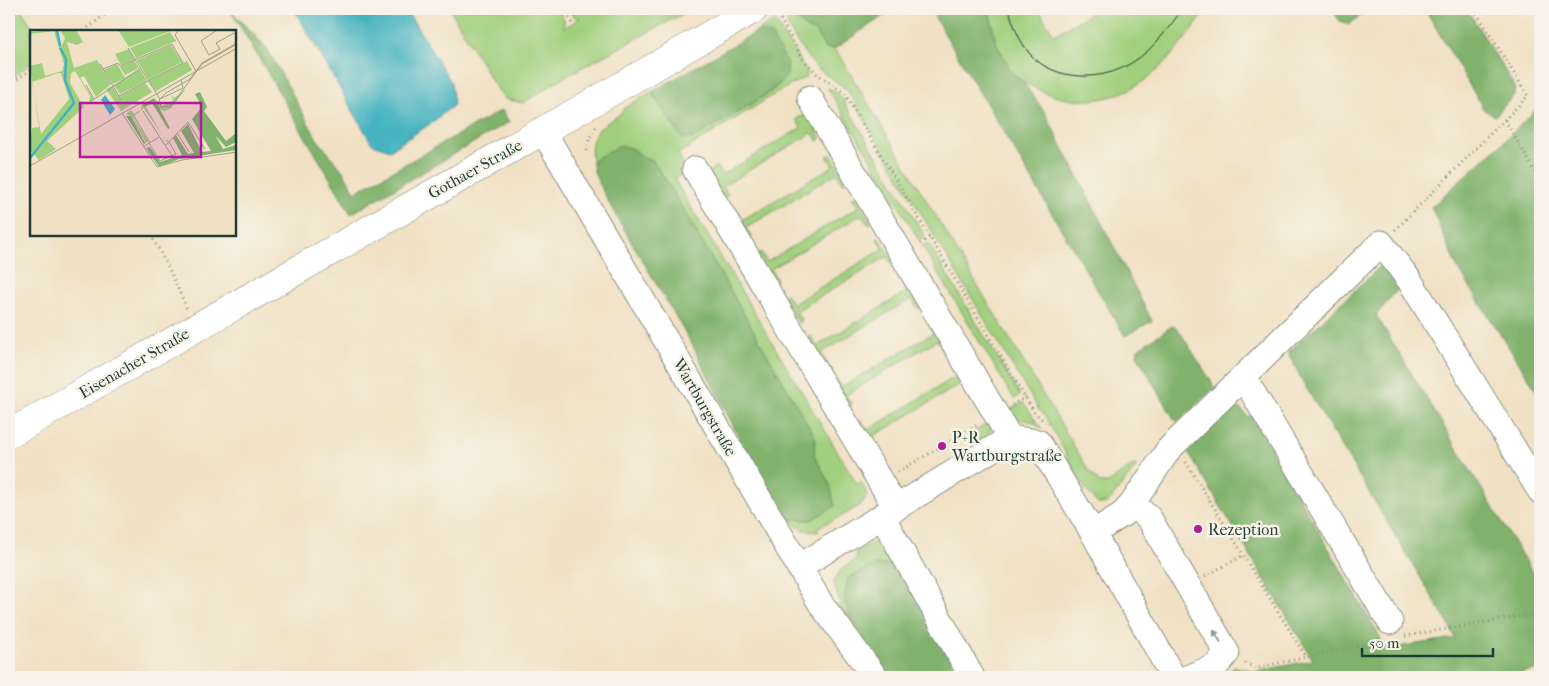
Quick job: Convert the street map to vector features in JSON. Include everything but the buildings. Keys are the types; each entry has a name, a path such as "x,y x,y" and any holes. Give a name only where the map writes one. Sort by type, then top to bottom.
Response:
{"main road":[{"name":"Gothaer Straße","path":"196,327 543,131 766,12"},
{"name":"Eisenacher Straße","path":"9,434 196,327"}],"street":[{"path":"810,98 1010,438"},
{"name":"Wartburgstraße","path":"543,131 821,604 875,677"},
{"path":"695,169 881,482 889,512 972,677"},
{"path":"1093,533 1123,514 1132,504 1169,449 1381,243 1410,281 1540,491"},
{"path":"1244,378 1392,633"},
{"path":"799,567 1010,438 1038,442 1093,533 1173,677"},
{"path":"1132,504 1149,518 1227,653 1215,667 1189,677"}],"path":[{"path":"85,30 112,9"},
{"path":"564,9 573,25"},
{"path":"1381,243 1528,96 1474,9"},
{"path":"766,12 803,59 818,74 844,93 1034,412 1044,421 1047,427"},
{"path":"9,84 30,71"},
{"path":"1505,120 1540,180"},
{"name":"Eisenacher Straße","path":"152,236 196,327"},
{"path":"881,482 1026,397"},
{"path":"1181,454 1306,657"},
{"path":"1187,586 1244,555"},
{"path":"1227,653 1255,668 1306,657 1392,633 1440,629 1540,613"}],"green space":[{"path":"9,9 21,9 34,30 30,30 30,64 9,80"},
{"path":"450,9 558,9 564,19 564,28 580,18 573,16 569,9 692,9 564,77 523,103 505,99 491,80"},
{"path":"797,9 798,21 815,31 825,48 834,49 839,55 1089,471 1100,483 1109,483 1134,465 1137,466 1107,504 1098,504 1086,490 1045,416 1039,410 847,90 815,66 796,41 786,19 788,14"},
{"path":"797,9 894,9 834,49 825,48 815,31 804,26 798,17"},
{"path":"930,9 989,9 995,41 1012,72 1024,83 1045,113 1152,321 1125,336"},
{"path":"989,9 1038,9 1054,35 1099,9 1208,9 1171,56 1145,80 1120,94 1092,100 1078,100 1050,95 1027,84 1015,75 999,50"},
{"path":"1331,9 1370,9 1348,25 1340,21"},
{"path":"1425,9 1467,9 1515,87 1514,95 1495,116 1484,110"},
{"path":"231,11 267,48 317,139 343,171 355,192 502,110 509,122 351,214"},
{"path":"775,21 807,72 806,77 678,154 683,163 679,169 681,175 674,179 857,484 861,482 865,490 866,497 864,501 845,514 818,527 818,532 804,530 788,519 811,520 830,485 814,455 815,437 668,183 652,160 645,159 635,150 620,145 592,161 591,151 597,131 622,113 623,109 651,92 682,138 691,139 766,95 780,84 771,36 758,31"},
{"path":"758,31 771,35 787,64 787,74 772,90 744,109 691,139 682,138 652,92"},
{"path":"828,88 835,91 842,99 925,236 919,240"},
{"path":"1540,106 1540,396 1457,267 1431,207"},
{"path":"802,116 809,116 821,139 818,141 812,133 723,186 728,195 723,198 710,174 711,170 716,166 722,175 801,128 796,119"},
{"path":"620,145 635,150 645,159 652,160 668,183 815,437 814,455 830,485 835,506 811,520 788,519 754,467 693,346 611,207 595,175 592,161"},
{"path":"831,154 846,181 843,183 837,173 746,228 752,238 748,240 733,213 736,210 742,220 833,166 827,156"},
{"path":"856,196 871,223 868,224 861,215 771,269 777,280 773,282 757,254 761,252 767,262 858,207 852,197"},
{"path":"879,238 896,265 893,267 887,257 796,311 802,321 798,323 783,296 786,294 793,304 883,249 877,239"},
{"path":"928,243 1020,395 1014,399 922,246"},
{"path":"1384,263 1400,287 1376,315 1540,585 1540,669 1497,677 1221,677 1234,667 1254,672 1313,660 1188,452 1233,408 1241,409 1248,417 1251,415 1379,635 1385,649 1455,638 1448,623 1305,386 1288,353"},
{"path":"903,280 921,307 918,309 911,299 821,353 827,363 823,365 807,338 811,336 817,346 908,291"},
{"path":"929,322 946,349 943,350 937,340 846,395 852,405 848,407 832,380 836,378 842,387 933,333 927,323"},
{"path":"1172,326 1178,329 1214,388 1178,422 1174,419 1137,355 1138,349"},
{"path":"958,375 971,391 968,392 962,383 872,437 877,447 874,449 858,422 862,420 868,430"},
{"path":"1023,402 1042,429 1033,422 1018,419 1008,411"},
{"path":"990,422 989,434 980,442 974,432"},
{"path":"871,543 883,546 897,563 892,565 874,565 849,614 862,634 866,645 838,606 841,604 834,581 842,568 857,559 855,553"},
{"path":"897,563 961,677 888,677 866,645 862,634 849,614 844,598 848,578 874,565 892,565"}],"water":[{"path":"294,9 406,9 451,82 454,105 430,124 390,150 372,144"}],"tram line":[{"path":"1009,9 1017,33 1030,54 1052,70 1080,76 1094,76 1121,69 1141,57 1154,45 1183,9"}],"place":[{"name":"P+R Wartburgstraße","path":"942,446"},
{"name":"Rezeption","path":"1198,529"}]}
